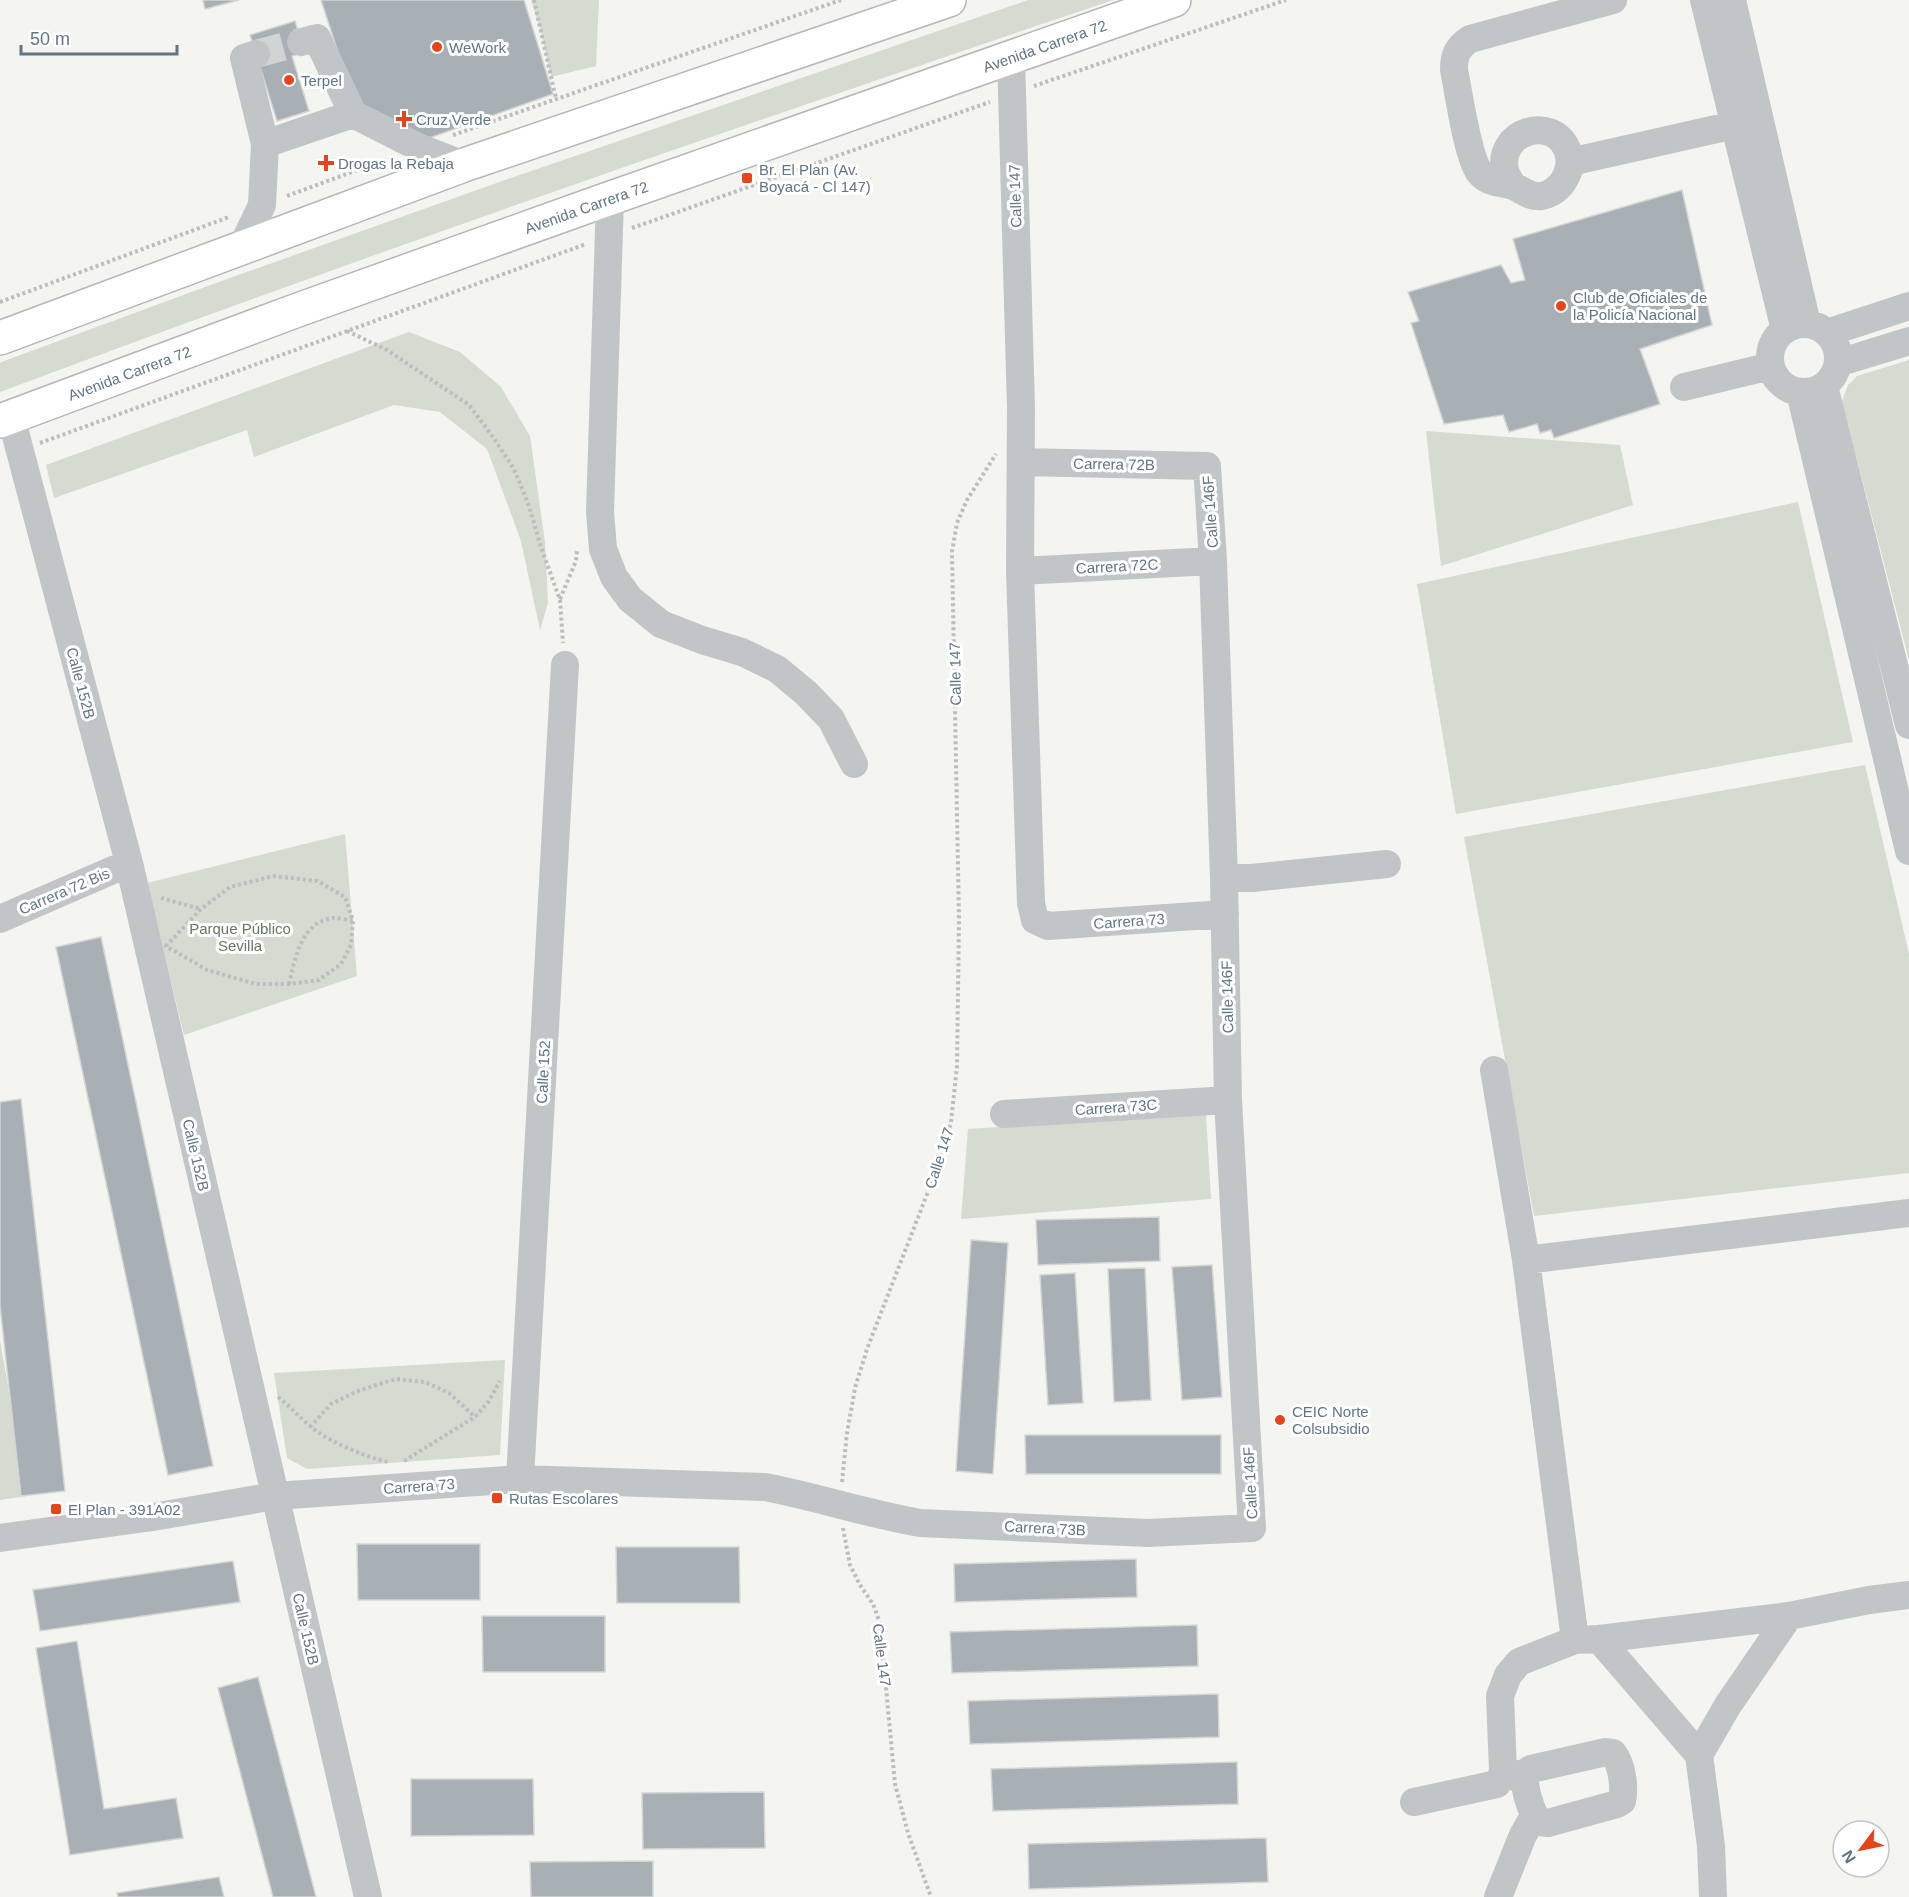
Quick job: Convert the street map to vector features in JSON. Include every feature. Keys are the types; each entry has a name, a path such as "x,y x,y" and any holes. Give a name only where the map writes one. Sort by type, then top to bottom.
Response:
{"highway":[{"path":"1,333 241,249 464,165 949,0"},
{"name":"Avenida Carrera 72","path":"5,419 306,307 1174,0"}],"street":[{"path":"1513,186 1504,171 1504,154 1513,139 1528,131 1543,130 1557,136 1566,148 1570,162 1566,178 1556,190 1542,196 1526,194 1513,186 1492,181 1481,175 1473,160 1454,70 1454,56 1460,46 1470,39 1613,0"},
{"path":"1704,0 1747,122 1806,329 1834,342 1837,352 1821,380 1896,741 1909,851"},
{"path":"1732,0 1747,122"},
{"path":"302,42 316,38 363,117 418,147 464,165"},
{"path":"241,249 262,205 265,144 244,58 256,54"},
{"name":"Calle 147","path":"1011,57 1021,408 1011,455 1020,571 1031,903 1035,920"},
{"path":"265,144 363,117"},
{"path":"1570,162 1747,122"},
{"path":"610,199 600,512 603,549 614,577 630,599 661,624 742,652 777,669 806,693 831,719 854,764"},
{"path":"1909,306 1778,336 1772,346 1771,366 1781,384 1790,390 1821,380 1909,342"},
{"path":"1684,387 1771,366"},
{"path":"1821,380 1909,725"},
{"name":"Calle 152B","path":"5,419 20,450 129,863 368,1897"},
{"name":"Carrera 72B","path":"1011,455 1207,466"},
{"name":"Calle 146F","path":"1207,466 1213,561 1226,914 1228,1100 1252,1528"},
{"name":"Carrera 72C","path":"1020,571 1213,561"},
{"name":"Calle 152","path":"520,1479 565,665"},
{"name":"Carrera 72 Bis","path":"0,919 129,863"},
{"path":"1224,878 1252,878 1387,864"},
{"name":"Carrera 73","path":"1035,920 1047,926 1226,914"},
{"path":"1494,1070 1587,1640 1699,1755 1711,1846 1713,1897"},
{"name":"Carrera 73C","path":"1004,1114 1228,1100"},
{"path":"1526,1260 1909,1213"},
{"name":"Carrera 73","path":"0,1538 153,1517 275,1496 520,1479 765,1487 840,1504"},
{"name":"Carrera 73B","path":"840,1504 920,1523 1148,1533 1252,1528"},
{"path":"1414,1802 1497,1784 1513,1775 1530,1769 1606,1752 1613,1753 1618,1759 1624,1794 1622,1801 1548,1823 1539,1822 1534,1816 1525,1781 1513,1775 1503,1770 1500,1696 1508,1675 1519,1662 1587,1640 1789,1616 1869,1600 1909,1595"},
{"path":"1699,1755 1728,1705 1789,1616"},
{"path":"1498,1897 1523,1834 1534,1816"}],"path":[{"path":"534,0 556,99"},
{"path":"20,450 610,236 1286,0"},
{"path":"346,330 387,350 468,405 514,469 529,506 560,600 565,665"},
{"name":"Calle 147","path":"931,1897 908,1833 895,1784 880,1623 873,1605 850,1564 844,1541 840,1504 847,1433 855,1388 867,1350 938,1166 951,1122 957,1066 959,930 952,552 957,523 967,500 1011,455"},
{"path":"273,876 317,881 345,897 353,921 351,945 341,964 320,980 289,984 256,984 207,970 166,946 201,909 230,887 273,876"},
{"path":"135,890 201,909"},
{"path":"289,984 296,954 303,938 320,923 334,918 353,921"},
{"path":"247,1376 291,1406 310,1427 371,1458 393,1464"},
{"path":"310,1427 331,1404 360,1390 396,1379 425,1383 449,1393 475,1417"},
{"path":"401,1462 416,1455 475,1417 489,1401 501,1380"}],"green space":[{"path":"531,0 599,0 596,66 551,77"},
{"path":"1028,0 1113,0 555,192 277,290 0,392 0,363 4,361 511,178"},
{"path":"409,332 460,352 501,387 530,436 545,542 548,603 540,630 521,541 487,449 440,412 394,405 254,457 247,430 54,498 46,465"},
{"path":"1909,360 1909,660 1842,401 1848,385 1857,376"},
{"path":"1426,431 1620,445 1633,505 1441,566"},
{"path":"1798,502 1853,742 1456,814 1417,584"},
{"path":"1865,765 1909,954 1909,1173 1534,1216 1464,837"},
{"name":"Parque Público Sevilla","path":"345,834 357,976 184,1035 147,883"},
{"path":"1206,1114 1211,1199 961,1219 968,1129"},
{"path":"0,1340 27,1496 0,1500"},
{"path":"505,1360 500,1455 307,1469 287,1458 274,1373"}],"building":[{"path":"203,0 239,0 205,9"},
{"name":"WeWork","path":"321,0 524,0 553,94 421,141 356,108"},
{"path":"295,21 305,52 292,56 309,111 277,121 250,35"},
{"name":"Club de Oficiales de la Policía Nacional","path":"1682,190 1712,325 1640,349 1660,404 1554,438 1551,430 1540,433 1537,424 1509,432 1503,415 1444,424 1411,323 1419,321 1408,292 1501,265 1511,283 1525,280 1513,239"},
{"path":"101,937 213,1466 168,1475 56,947"},
{"path":"21,1099 65,1491 21,1496 0,1306 0,1102"},
{"path":"1159,1217 1160,1261 1038,1265 1036,1220"},
{"path":"971,1240 1008,1243 993,1474 956,1471"},
{"path":"1212,1265 1222,1397 1182,1400 1172,1267"},
{"path":"1145,1268 1151,1400 1114,1402 1108,1269"},
{"path":"1075,1273 1083,1403 1048,1405 1040,1275"},
{"path":"1025,1435 1221,1435 1221,1474 1026,1474"},
{"path":"357,1544 480,1544 480,1600 358,1600"},
{"path":"616,1547 739,1547 740,1603 617,1603"},
{"path":"1136,1559 1137,1597 955,1602 954,1564"},
{"path":"233,1561 240,1602 40,1631 33,1590"},
{"path":"482,1616 605,1616 605,1672 483,1672"},
{"path":"1197,1625 1198,1666 952,1673 950,1632"},
{"path":"77,1641 104,1809 176,1798 183,1838 70,1855 36,1648"},
{"path":"258,1677 316,1897 273,1897 218,1688"},
{"path":"1218,1694 1219,1737 970,1744 968,1701"},
{"path":"1237,1762 1238,1804 993,1811 991,1769"},
{"path":"411,1779 533,1779 534,1835 411,1836"},
{"path":"764,1792 765,1848 643,1849 642,1793"},
{"path":"1266,1838 1268,1882 1029,1889 1028,1844"},
{"path":"653,1861 653,1897 531,1897 530,1862"},
{"path":"219,1877 224,1897 118,1897 117,1893"}],"tunnel":[{"path":"256,54 301,42"}],"place":[{"name":"WeWork","path":"437,47"},
{"name":"Terpel","path":"289,80"},
{"name":"Cruz Verde","path":"404,119"},
{"name":"Drogas la Rebaja","path":"326,163"},
{"name":"Br. El Plan (Av. Boyacá - Cl 147)","path":"747,178"},
{"name":"Club de Oficiales de la Policía Nacional","path":"1561,306"},
{"name":"CEIC Norte Colsubsidio","path":"1280,1420"},
{"name":"Rutas Escolares","path":"497,1498"},
{"name":"El Plan - 391A02","path":"56,1509"}]}
